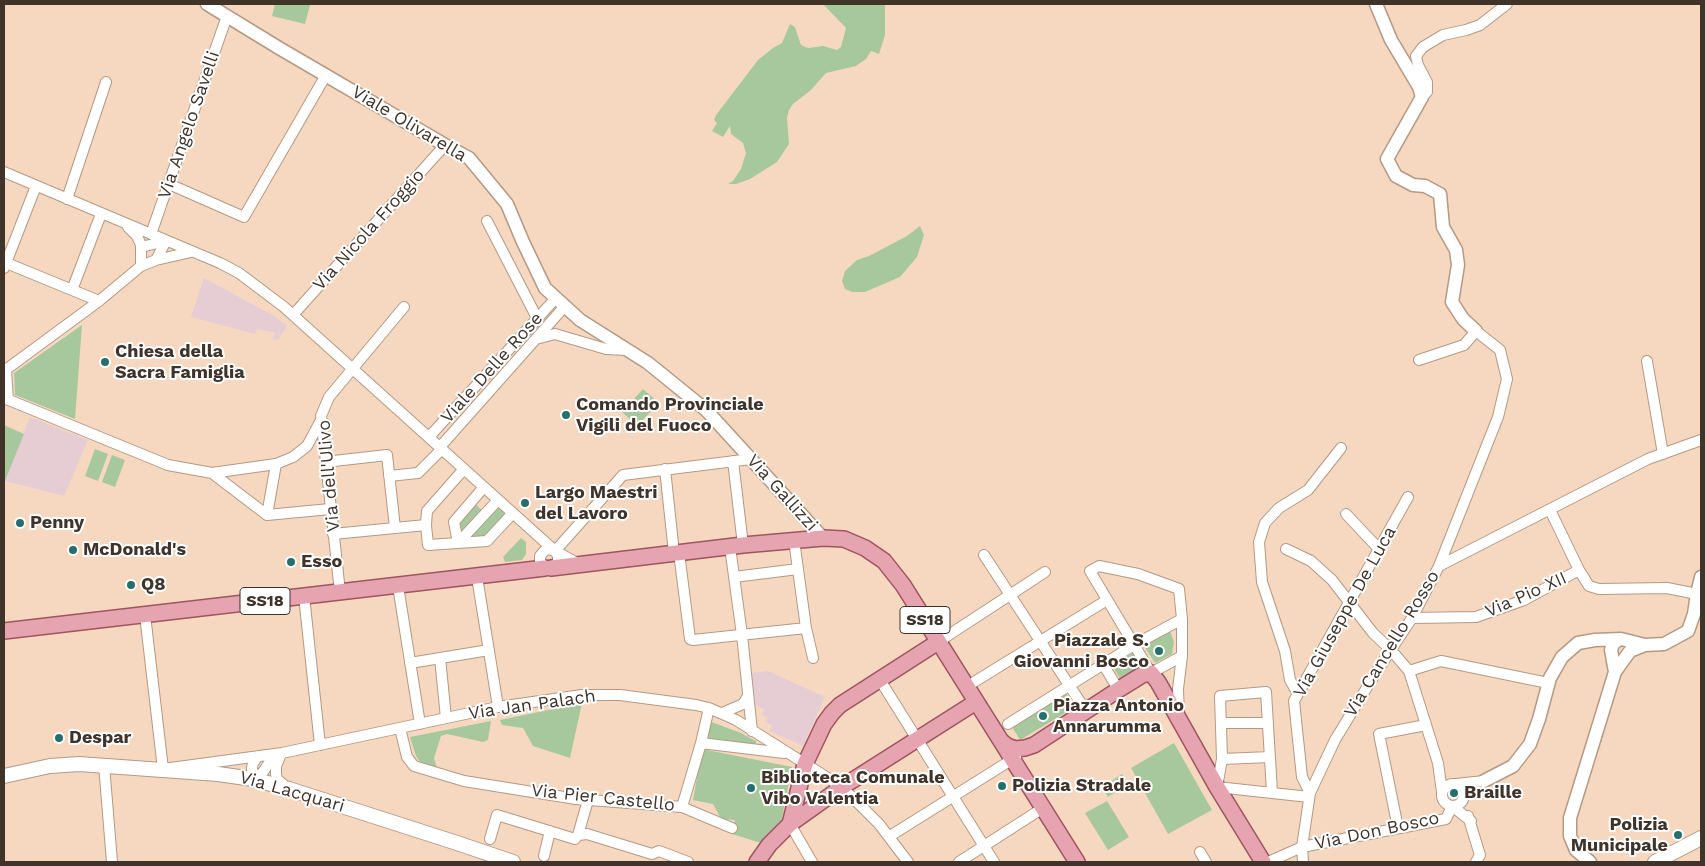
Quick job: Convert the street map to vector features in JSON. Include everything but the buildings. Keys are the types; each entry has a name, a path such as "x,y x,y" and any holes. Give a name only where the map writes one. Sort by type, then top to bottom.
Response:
{"main road":[{"name":"SS18","path":"4,631 526,571 544,562 580,564 794,540 844,539 865,548 884,561 903,586 1077,862"},
{"path":"790,824 805,764 824,724 832,713 840,705 938,642"},
{"path":"998,738 1007,746 1015,749 1034,745 1142,675 1151,674 1158,682 1179,717 1217,787 1262,862"},
{"path":"757,862 769,845 790,824 842,787 976,702"},
{"name":"Via Lacquari","path":"4,776 50,766 79,764 163,769 253,779 458,842 513,862"},
{"path":"1655,862 1669,859 1701,838"}],"street":[{"name":"Viale Olivarella","path":"207,4 469,158 507,204 546,288 580,320 627,350"},
{"path":"1376,4 1391,40 1419,87 1422,98"},
{"path":"1419,360 1464,344 1476,331 1463,319 1452,302 1458,265 1456,250 1442,227 1440,194 1425,186 1413,185 1396,176 1387,159 1422,98 1428,92 1427,82 1418,65 1416,56 1423,47 1443,35 1480,25 1507,4"},
{"name":"Via Angelo Savelli","path":"151,234 226,16"},
{"path":"169,184 244,217 326,75"},
{"path":"66,199 106,82"},
{"name":"Via Nicola Froggio","path":"293,315 444,145"},
{"path":"4,172 220,263 239,273 263,290 441,448 558,556 558,562 544,562"},
{"path":"36,186 4,264 100,301"},
{"path":"72,290 101,214"},
{"path":"487,221 537,318"},
{"path":"123,222 137,236 141,247 141,266"},
{"path":"141,247 166,241"},
{"path":"156,260 166,241"},
{"path":"191,252 156,260 141,266 100,301 5,370 6,399 168,466 212,474 276,464 293,458 307,446 322,419"},
{"name":"Viale Delle Rose","path":"428,437 537,318 560,302"},
{"name":"Viale Delle Rose","path":"389,476 418,473 536,340 560,302"},
{"name":"Via dell'Ulivo","path":"340,592 322,419 329,397 404,307"},
{"name":"Via Cancello Rosso","path":"1310,795 1335,740 1412,618 1439,566 1498,417 1507,379 1500,350 1476,331"},
{"path":"536,340 555,334 606,349 627,350"},
{"name":"Via Gallizzi","path":"627,350 648,363 706,410 823,538"},
{"path":"1647,361 1663,454"},
{"path":"1439,566 1648,459 1701,440"},
{"path":"1298,694 1290,680 1285,652 1262,582 1259,542 1265,523 1279,508 1308,490 1341,448"},
{"path":"325,462 387,455 395,528"},
{"path":"554,551 623,475 751,459"},
{"path":"733,462 736,546 734,577 742,635 747,703 752,730"},
{"path":"267,516 276,464"},
{"path":"464,469 427,511 428,544 487,541 512,513"},
{"path":"664,469 690,639 806,628"},
{"path":"212,474 267,516 330,509"},
{"path":"458,543 454,522 484,487"},
{"name":"Via Giuseppe De Luca","path":"1302,847 1310,795 1302,777 1294,701 1408,497"},
{"path":"458,543 498,500"},
{"path":"1550,510 1579,570 1589,586 1599,589 1667,588 1697,594"},
{"path":"1346,514 1379,549"},
{"path":"333,534 426,525"},
{"path":"534,533 544,562"},
{"path":"794,540 806,628 813,658"},
{"path":"544,562 546,549 580,564"},
{"path":"1286,549 1311,561 1332,580 1373,633 1409,671 1438,763 1444,801 1470,821"},
{"path":"984,555 1086,710"},
{"path":"1179,717 1178,689 1182,656 1182,618 1179,589 1138,574 1099,566 1090,572 1151,674 1182,656"},
{"path":"734,577 798,569"},
{"name":"Via Pio XII","path":"1412,618 1476,617 1524,600 1579,570"},
{"path":"938,642 1045,572"},
{"path":"477,577 498,707"},
{"path":"1452,806 1458,805 1484,781 1514,766 1530,744 1550,678 1562,658 1578,643 1595,640 1621,649 1664,644 1688,631 1694,614 1701,577"},
{"path":"398,586 420,724"},
{"path":"304,596 320,745"},
{"path":"966,687 1107,600"},
{"path":"145,615 163,769"},
{"path":"1008,724 1134,645 1182,618"},
{"path":"1590,862 1574,856 1570,836 1570,818 1621,649"},
{"path":"410,663 489,650"},
{"path":"440,658 446,718"},
{"path":"1409,671 1441,661 1548,683"},
{"path":"1103,664 1120,689"},
{"path":"880,680 994,862"},
{"path":"1272,792 1266,692 1220,696 1222,759 1217,787 1272,792 1310,795"},
{"name":"Via Jan Palach","path":"163,769 282,753 498,707 582,695 620,695 709,708 737,721 842,787 890,836 908,862"},
{"path":"722,713 747,703"},
{"path":"737,721 747,703"},
{"name":"Via Pier Castello","path":"400,728 406,757 414,766 464,781 588,800 682,807 709,708"},
{"path":"1221,723 1268,723"},
{"path":"1398,828 1379,734 1426,725"},
{"path":"700,743 788,753"},
{"path":"890,836 1034,745"},
{"path":"1024,778 1022,762 1026,753 1034,745"},
{"path":"258,756 253,763 253,779 263,772 271,760 282,753"},
{"path":"282,753 276,766 276,774 278,779 289,789"},
{"path":"1222,759 1270,757"},
{"path":"1438,763 1455,784 1463,790 1463,800 1480,854 1476,862"},
{"path":"104,766 112,862"},
{"path":"1442,792 1445,787 1455,784 1484,781"},
{"path":"490,840 497,815 575,839 578,835 588,800"},
{"name":"Via Don Bosco","path":"1268,862 1302,847 1446,819 1452,806"},
{"path":"682,807 732,828"},
{"path":"960,862 1043,808"},
{"path":"790,824 812,862"},
{"path":"544,856 550,831"},
{"path":"578,835 587,834 652,854 659,852 688,862"},
{"path":"1302,847 1303,862"},
{"path":"1200,852 1206,862"}],"shaded area":[{"path":"204,278 274,316 287,326 278,340 273,339 275,333 257,329 255,334 191,317"},
{"path":"30,417 88,440 64,496 5,481"},
{"path":"768,671 825,697 803,746 769,731 772,725 765,722 767,717 762,715 764,709 756,705 751,673"}],"green space":[{"path":"275,4 310,5 305,24 272,16"},
{"path":"823,4 885,4 885,35 879,54 871,51 866,59 856,66 826,73 789,110 787,118 789,144 777,162 750,179 736,184 728,184 733,181 741,169 746,153 743,143 731,134 730,126 723,137 712,131 717,123 714,120 716,115 758,60 782,43 790,24 795,27 801,45 805,47 823,46 837,50 841,47 846,28"},
{"path":"920,226 924,235 917,257 900,277 865,292 852,292 845,289 842,281 845,271 857,260 869,256 907,236"},
{"path":"82,325 75,419 15,395 14,373"},
{"path":"643,389 659,403 637,426 622,412"},
{"path":"4,425 24,434 5,481 4,480"},
{"path":"95,449 108,454 98,481 85,476"},
{"path":"112,455 125,460 115,487 102,482"},
{"path":"472,501 485,513 494,504 509,517 487,541 458,543 454,522"},
{"path":"521,538 526,542 526,554 522,560 505,562 503,557"},
{"path":"1170,631 1174,642 1172,654 1155,663 1144,646"},
{"path":"1133,653 1143,669 1122,682 1112,665"},
{"path":"1065,692 1075,707 1020,740 1011,725"},
{"path":"582,703 570,758 533,746 523,728 502,725 500,720"},
{"path":"491,721 488,740 483,742 447,734 441,736 434,758 437,768 420,762 416,756 410,737"},
{"path":"709,721 741,733 756,741 756,746 705,739"},
{"path":"1174,743 1212,810 1168,834 1131,768"},
{"path":"702,749 792,767 781,823 761,843 732,834 735,820 721,819 713,804 693,800"},
{"path":"1122,774 1128,784 1108,797 1102,787"},
{"path":"1107,801 1129,837 1108,850 1085,813"}],"place":[{"name":"Chiesa della Sacra Famiglia","path":"105,362"},
{"name":"Comando Provinciale Vigili del Fuoco","path":"566,415"},
{"name":"Largo Maestri del Lavoro","path":"525,503"},
{"name":"Penny","path":"20,523"},
{"name":"McDonald's","path":"73,550"},
{"name":"Esso","path":"291,562"},
{"name":"Q8","path":"131,585"},
{"name":"Piazzale S. Giovanni Bosco","path":"1159,651"},
{"name":"Piazza Antonio Annarumma","path":"1043,716"},
{"name":"Despar","path":"59,738"},
{"name":"Polizia Stradale","path":"1002,786"},
{"name":"Biblioteca Comunale Vibo Valentia","path":"751,788"},
{"name":"Braille","path":"1454,793"},
{"name":"Polizia Municipale","path":"1678,835"}]}
